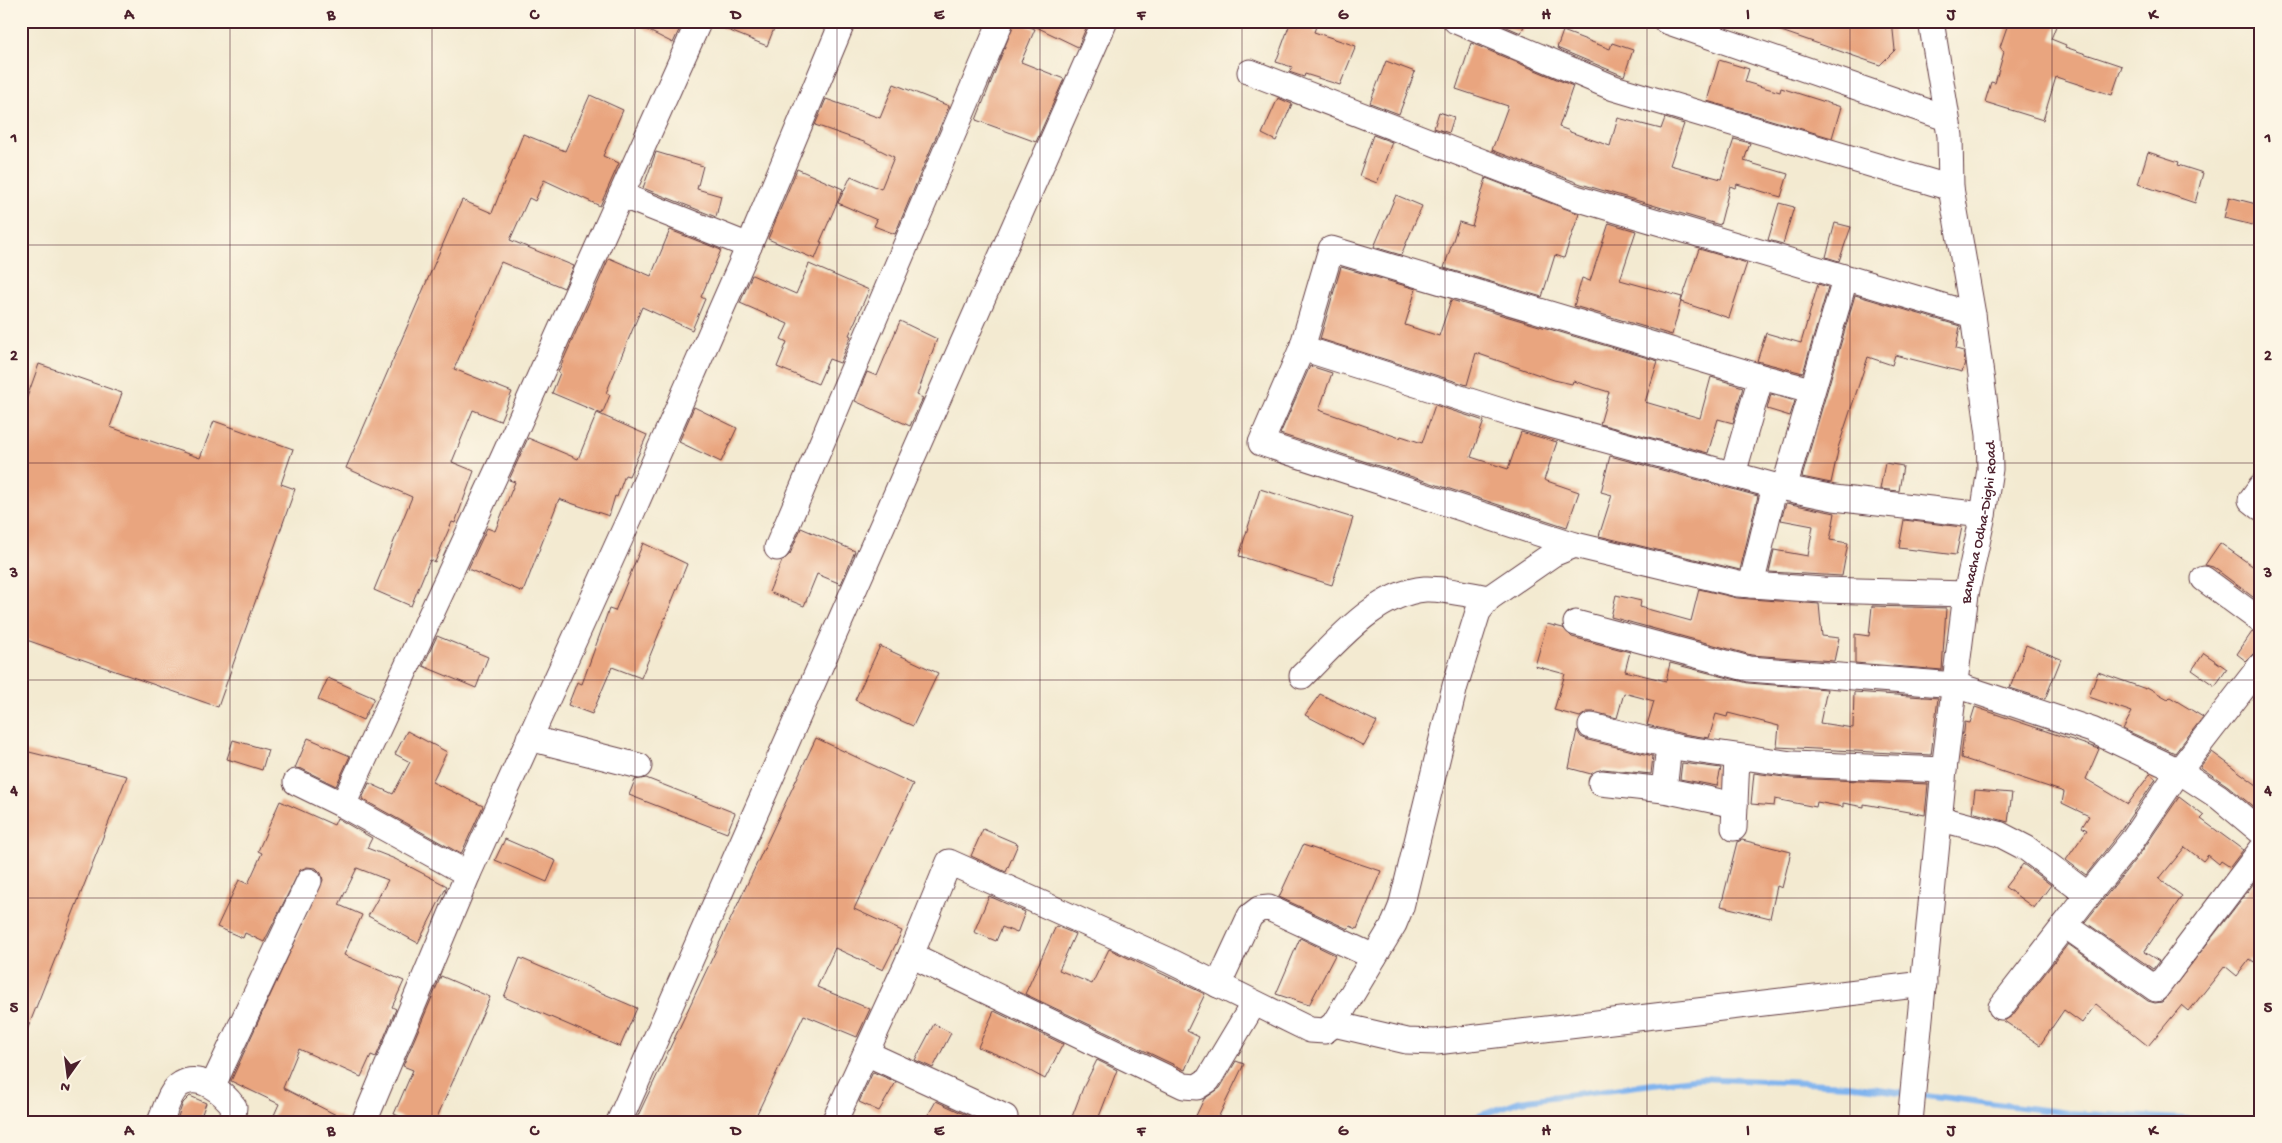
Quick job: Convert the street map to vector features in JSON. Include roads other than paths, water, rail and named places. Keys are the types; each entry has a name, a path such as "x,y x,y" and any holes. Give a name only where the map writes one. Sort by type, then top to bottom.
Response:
{"street":[{"path":"343,804 699,21"},
{"path":"364,1122 468,874 749,246 843,21"},
{"path":"777,548 1001,21"},
{"path":"620,1122 1105,21"},
{"path":"1456,21 1614,88 1951,188"},
{"path":"1666,21 1946,118"},
{"name":"Banacha Odha-Dighi Road","path":"1911,1114 1944,770 1966,594 1983,515 1990,470 1989,435 1974,315 1951,188 1950,136 1931,21"},
{"path":"1250,72 1576,198 1845,279 1974,315"},
{"path":"621,195 749,246"},
{"path":"1811,390 1761,377 1331,249 1302,348 1262,443 1575,545 1738,584 1966,594"},
{"path":"1751,585 1779,487 1845,279"},
{"path":"1302,348 1514,415 1779,487 1834,498 1983,515"},
{"path":"1733,474 1761,377"},
{"path":"2261,486 2251,500 2261,508"},
{"path":"834,1122 911,955 949,862 1310,1030 1325,1031 1334,1024 1394,924 1401,907 1455,686 1478,612 1489,598 1553,554 1575,545"},
{"path":"2204,579 2261,621"},
{"path":"1302,676 1360,620 1397,596 1426,589 1489,598"},
{"path":"1576,623 1749,669 1956,685 2092,730 2179,771 2219,798 2261,832"},
{"path":"2001,1007 2130,842 2179,771 2261,665"},
{"path":"1591,726 1669,746 1792,764 1944,770"},
{"path":"529,738 639,766"},
{"path":"1664,790 1669,746"},
{"path":"1601,783 1664,790 1734,816 1737,757"},
{"path":"296,782 343,804 468,874"},
{"path":"1940,819 1999,834 2026,848 2088,895"},
{"path":"2065,926 2156,989 2261,850"},
{"path":"213,1085 309,881"},
{"path":"1218,986 1250,916 1259,909 1269,908 1374,957"},
{"path":"911,955 1184,1086 1197,1087 1208,1080 1254,1003"},
{"path":"1334,1024 1407,1041 1436,1042 1924,984"},
{"path":"866,1053 1005,1117"},
{"path":"160,1122 172,1093 180,1084 191,1082 213,1085 234,1106 232,1122"}],"waterway":[{"path":"1462,1122 1520,1101 1700,1078 1848,1085 1908,1093"},
{"path":"1918,1094 2068,1113 2241,1122"}]}
